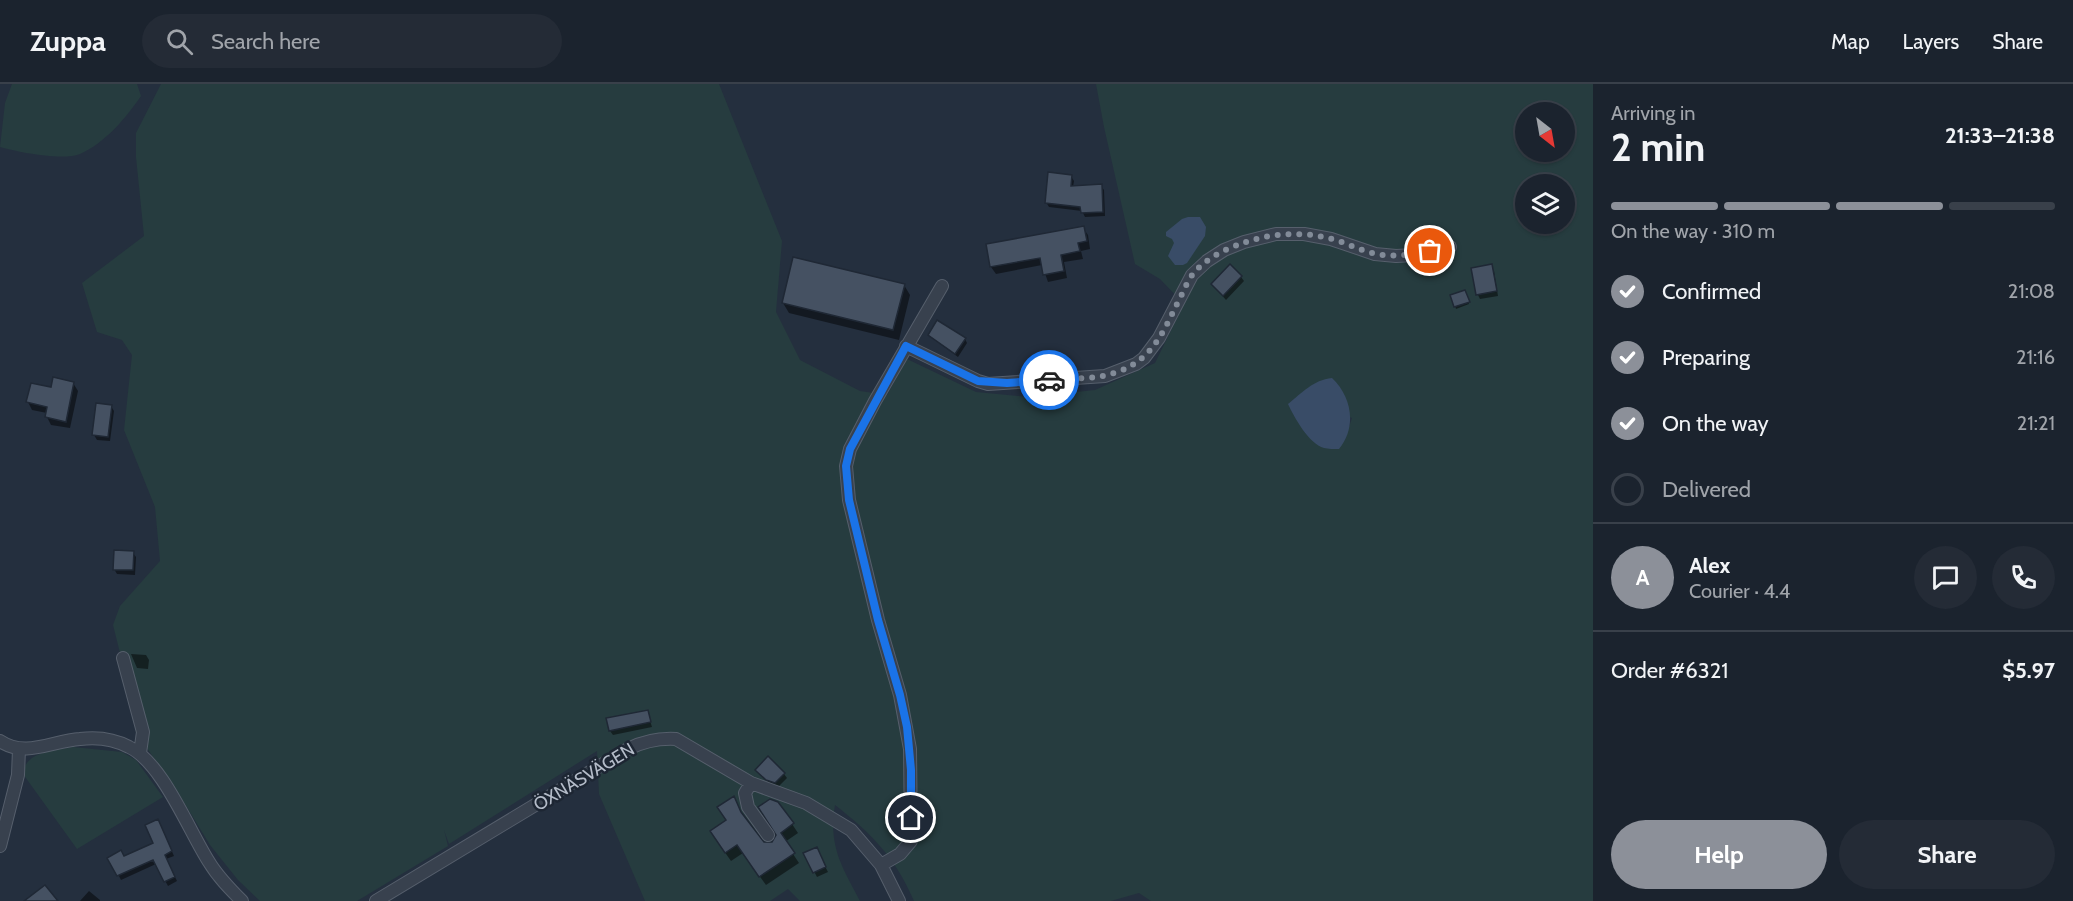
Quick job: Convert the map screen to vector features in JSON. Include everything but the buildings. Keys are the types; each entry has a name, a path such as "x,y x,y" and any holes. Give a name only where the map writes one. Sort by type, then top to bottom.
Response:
{"street":[{"path":"906,346 964,375 988,384 1105,376 1127,368 1144,358 1159,338 1192,275 1224,250 1244,242 1276,234 1304,234 1331,239 1375,254 1396,256 1415,255 1450,247"},
{"path":"881,865 900,854 911,841 910,749 900,695 878,620 849,500 846,466 850,449 906,346 942,286"},
{"path":"123,658 143,732 140,753"},
{"path":"0,741 7,746 19,749 32,749 78,739 96,738 129,746 140,753 160,778 213,869 242,901"},
{"name":"ÖXNÄSVÄGEN","path":"376,901 628,750 651,740 676,739 751,783 806,803 851,830 881,865 899,901"},
{"path":"1,838 18,775 19,749"},
{"path":"751,783 745,793 748,807 768,836"}],"green space":[{"path":"12,84 137,84 141,96 106,137 80,154 62,157 0,147 5,103"},
{"path":"161,84 719,84 782,241 776,312 800,360 860,391 887,395 907,359 976,392 1028,397 1095,390 1155,363 1184,304 1160,279 1135,264 1096,84 1593,84 1593,901 1151,901 1139,893 1111,901 914,901 907,885 881,847 835,805 833,833 838,856 860,901 800,901 788,889 770,901 645,901 599,794 597,751 449,844 444,830 448,846 357,901 260,901 238,880 210,845 142,741 113,625 120,606 160,561 155,507 124,430 132,355 122,340 97,332 82,283 144,236 136,157 136,133","holes":["1294,399 1352,418 1349,427 1289,404"]},
{"path":"73,747 122,752 136,760 163,797 77,849 23,774 25,766 35,756"}],"water":[{"path":"1188,217 1200,217 1206,227 1205,236 1187,263 1175,265 1168,256 1174,243 1166,236 1166,232"},
{"path":"1332,378 1344,394 1350,412 1348,431 1339,449 1324,448 1313,441 1298,423 1288,404 1313,384"}],"way so far":[{"path":"1049,380 1105,376 1136,364 1153,348 1192,275 1224,250 1244,242 1276,234 1304,234 1331,239 1375,254 1415,255 1430,251"}],"route":[{"path":"911,818 911,770 907,727 849,500 846,466 850,449 906,346 964,375 988,384 1049,380"}]}
